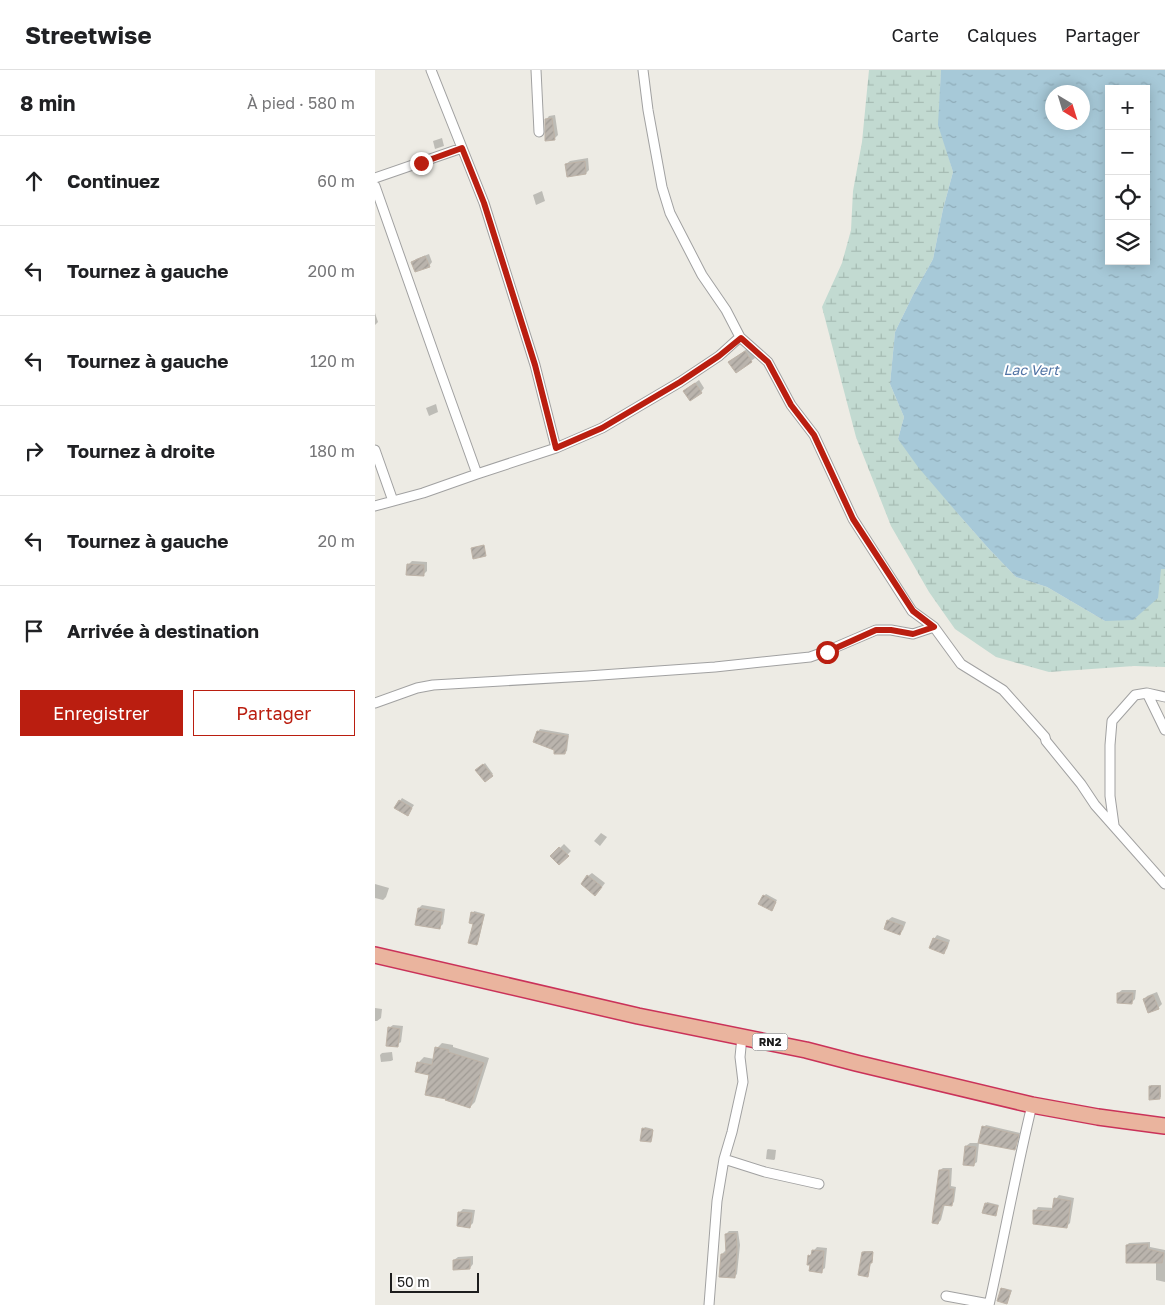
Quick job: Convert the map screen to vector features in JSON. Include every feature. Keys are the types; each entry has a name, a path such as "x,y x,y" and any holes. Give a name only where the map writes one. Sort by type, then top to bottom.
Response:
{"highway":[{"name":"RN2","path":"375,955 638,1016 806,1050 1033,1105 1098,1117 1165,1126"}],"street":[{"path":"431,70 484,203 535,365 556,448"},
{"path":"536,70 539,132"},
{"path":"643,70 662,188 670,213 702,275 726,310 741,338 768,362 791,405 814,435 853,519 913,611 934,627 961,664 1003,690 1045,737 1046,741 1081,784 1095,805 1165,884"},
{"path":"375,178 462,148"},
{"path":"375,186 477,474"},
{"path":"375,506 423,493 556,448 602,428 719,356 741,338"},
{"path":"375,450 393,501"},
{"path":"375,703 417,688 433,685 715,667 810,657 827,652 876,630 891,630 913,634 934,627"},
{"path":"1114,825 1110,796 1112,721 1135,695 1147,693 1165,697"},
{"path":"1147,693 1165,730"},
{"path":"709,1305 717,1201 724,1159 743,1082 740,1057 742,1037"},
{"path":"947,1296 989,1305 1020,1154 1033,1105"},
{"path":"724,1159 765,1172 819,1184"}],"green space":[{"path":"869,70 941,70 939,125 953,172 933,259 895,332 890,384 904,417 898,439 959,515 1016,577 1047,587 1105,621 1161,569 1165,569 1165,667 1134,666 1049,672 996,657 955,629 929,592 891,526 856,437 822,307 842,263 851,230 853,191 862,142"}],"water":[{"name":"Lac Vert","path":"941,70 1165,70 1165,569 1161,569 1158,598 1133,620 1105,621 1047,587 1016,577 959,515 918,467 898,439 904,417 890,384 895,332 933,259 953,172 938,125"}],"building":[{"path":"552,118 555,140 545,141 545,119"},
{"path":"585,161 586,174 567,177 565,164"},
{"path":"425,256 430,267 415,272 411,262"},
{"path":"745,351 752,362 736,373 728,362"},
{"path":"695,383 702,393 690,401 683,391"},
{"path":"484,545 486,556 473,559 471,548"},
{"path":"407,564 424,565 424,576 406,575"},
{"path":"537,731 568,736 565,754 554,754 554,750 533,742"},
{"path":"483,764 493,776 485,782 475,770"},
{"path":"399,800 412,808 408,816 394,808"},
{"path":"559,847 569,856 559,865 550,856"},
{"path":"587,875 602,887 595,896 581,884"},
{"path":"763,895 776,902 772,911 758,904"},
{"path":"418,908 442,912 440,929 415,925"},
{"path":"471,912 484,915 477,945 468,943 473,924 469,923"},
{"path":"887,920 903,926 900,935 884,929"},
{"path":"933,938 948,943 944,954 929,948"},
{"path":"1117,993 1133,993 1132,1004 1117,1003"},
{"path":"1153,995 1159,1009 1148,1013 1143,999"},
{"path":"388,1027 400,1029 398,1047 386,1046"},
{"path":"435,1047 484,1063 470,1108 446,1099 425,1095 429,1075 415,1072 417,1062 432,1065"},
{"path":"1149,1086 1160,1086 1160,1099 1149,1100"},
{"path":"982,1126 1019,1135 1015,1150 978,1143"},
{"path":"642,1128 653,1130 651,1142 640,1141"},
{"path":"965,1146 976,1147 974,1166 963,1165"},
{"path":"939,1170 949,1170 949,1189 954,1189 952,1206 943,1205 938,1224 932,1223"},
{"path":"1054,1198 1071,1201 1067,1228 1033,1224 1033,1210 1052,1211"},
{"path":"985,1203 998,1206 996,1216 982,1213"},
{"path":"458,1212 472,1213 470,1228 457,1226"},
{"path":"736,1233 735,1278 719,1277 721,1254 726,1254 725,1234"},
{"path":"1148,1244 1148,1249 1164,1253 1162,1263 1126,1263 1126,1245"},
{"path":"812,1250 824,1251 822,1273 809,1271 810,1265 807,1265 808,1255 811,1256"},
{"path":"862,1252 873,1252 868,1277 858,1275"},
{"path":"470,1259 470,1269 453,1270 453,1260"},
{"path":"1001,1288 1011,1291 1007,1304 997,1301"}],"route":[{"path":"421,163 462,148 484,203 535,365 556,448 602,428 680,382 719,356 741,338 768,362 791,405 814,435 853,519 913,611 934,627 913,634 891,630 876,630 827,652"}]}
